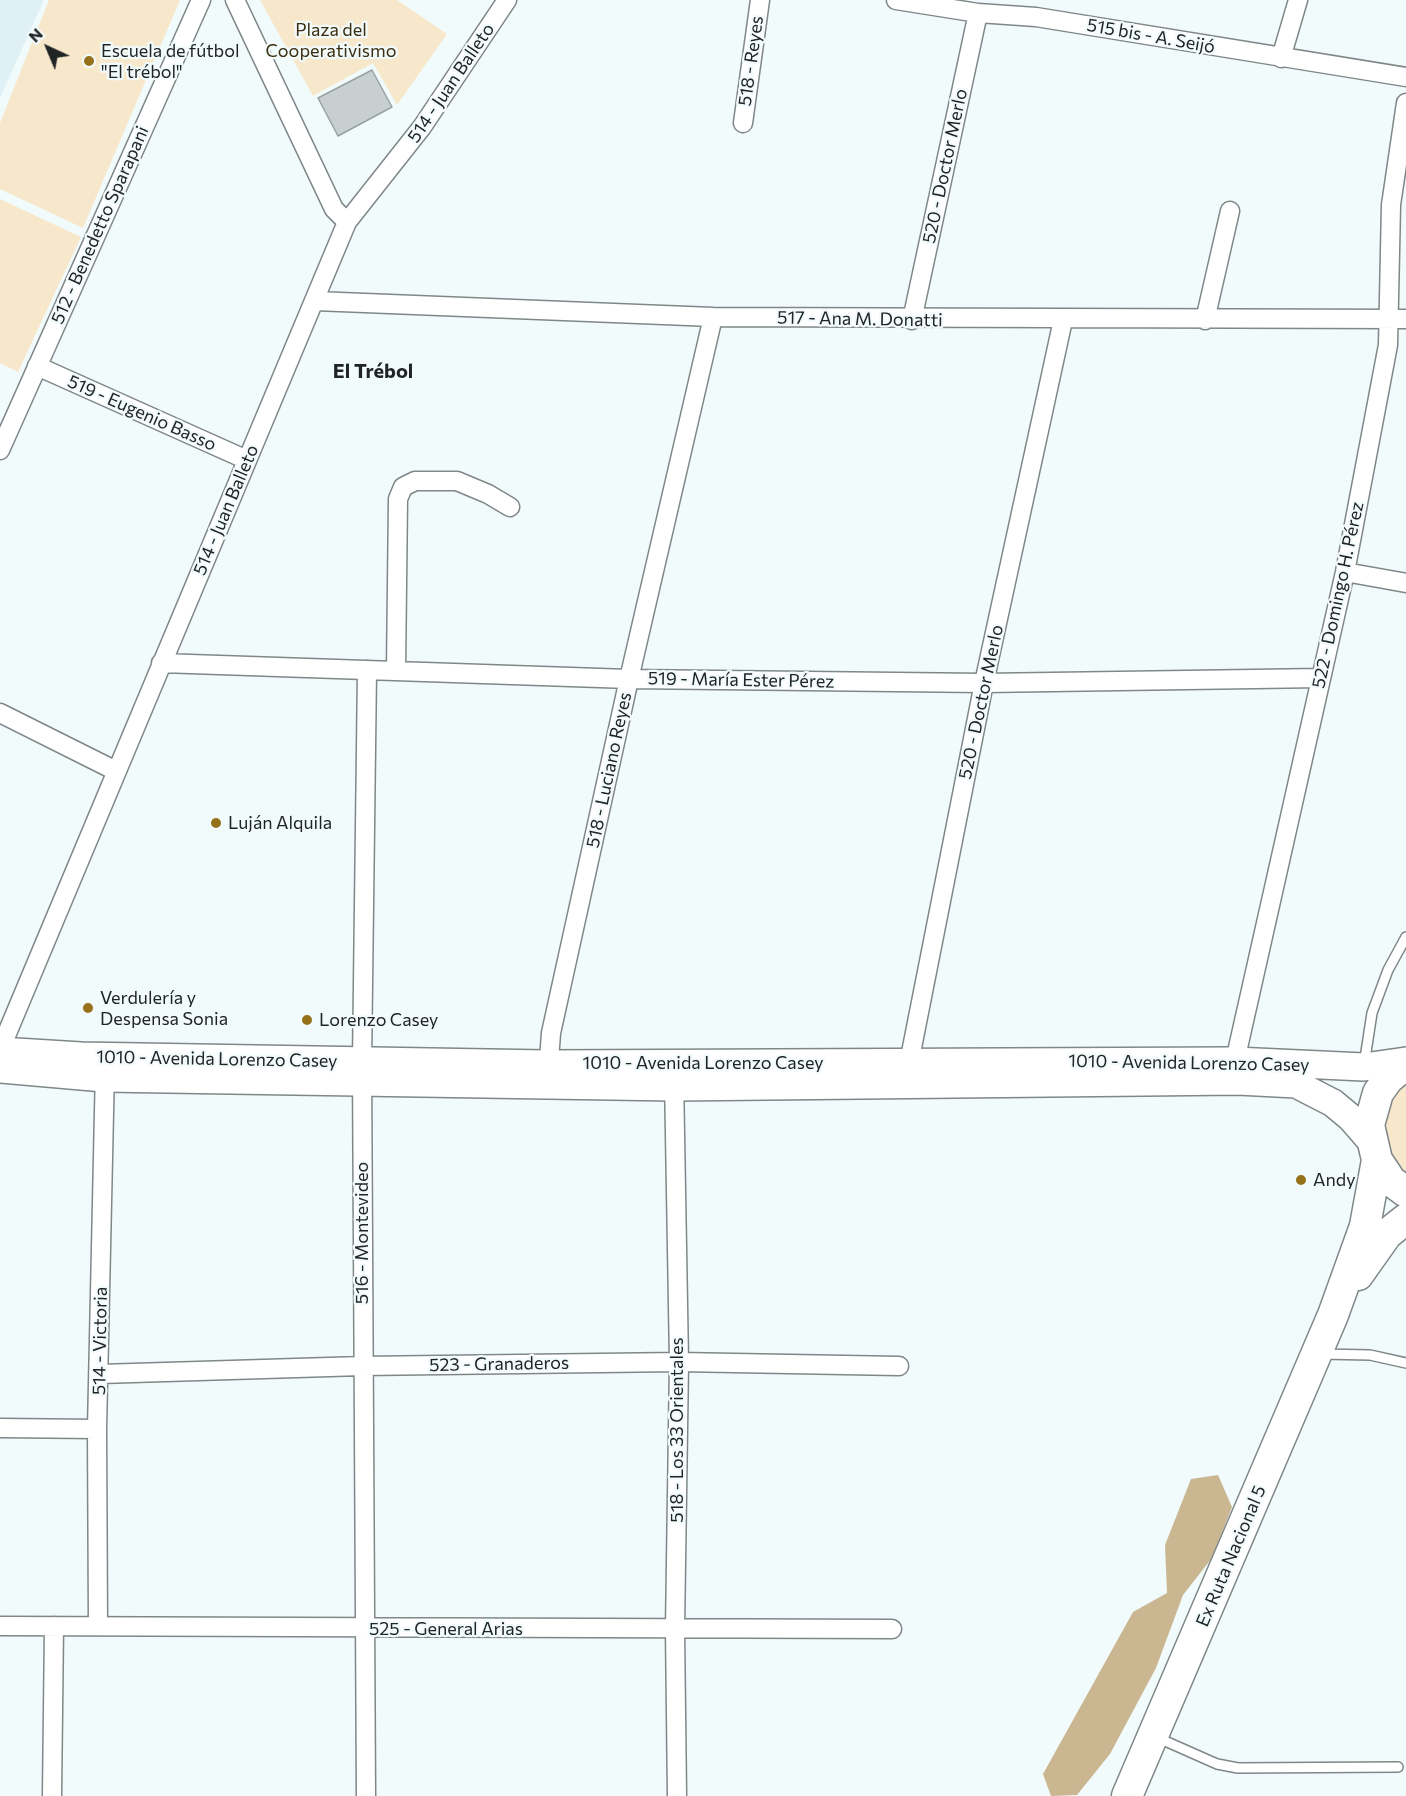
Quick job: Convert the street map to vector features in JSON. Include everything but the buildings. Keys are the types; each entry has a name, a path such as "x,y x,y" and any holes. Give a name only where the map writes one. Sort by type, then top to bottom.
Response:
{"main road":[{"name":"1010 - Avenida Lorenzo Casey","path":"0,1051 105,1067"},
{"name":"1010 - Avenida Lorenzo Casey","path":"0,1069 105,1067 674,1075 1237,1071 1364,1067 1406,1062"},
{"name":"Ex Ruta Nacional 5","path":"1127,1796 1333,1316 1365,1226 1374,1151 1369,1125 1378,1093 1388,1079 1406,1062"},
{"name":"1010 - Avenida Lorenzo Casey","path":"1237,1071 1296,1084 1311,1090 1351,1118 1374,1151"},
{"path":"1374,1151 1391,1180 1406,1192"},
{"name":"Ex Ruta Nacional 5","path":"1333,1316 1373,1252 1387,1234 1406,1219"}],"street":[{"name":"512 - Benedetto Sparapani","path":"0,450 201,0"},
{"path":"235,0 334,209 347,222"},
{"name":"514 - Juan Balleto","path":"0,1051 347,222 422,127 507,0"},
{"name":"518 - Reyes","path":"743,123 760,0"},
{"name":"515 bis - A. Seijó","path":"896,0 978,13 1038,8 1281,58 1406,77"},
{"path":"1281,58 1298,0"},
{"name":"520 - Doctor Merlo","path":"912,320 978,13"},
{"name":"522 - Domingo H. Pérez","path":"1237,1071 1321,678 1346,572 1388,345 1397,319 1391,205 1406,103"},
{"path":"1204,320 1230,211"},
{"name":"517 - Ana M. Donatti","path":"315,301 713,317 912,320 1397,319"},
{"name":"518 - Luciano Reyes","path":"548,1075 554,1022 629,679 713,317"},
{"name":"520 - Doctor Merlo","path":"907,1073 984,683 1063,320"},
{"name":"519 - Eugenio Basso","path":"37,366 247,460"},
{"path":"396,671 398,499 403,487 415,481 457,481 480,490 510,507"},
{"path":"1346,572 1406,583"},
{"name":"519 - María Ester Pérez","path":"161,663 629,679 984,683 1321,678"},
{"name":"516 - Montevideo","path":"366,1796 362,1366 367,670"},
{"path":"0,713 116,771"},
{"path":"0,1060 0,1069"},
{"name":"514 - Victoria","path":"98,1626 97,1429 105,1067"},
{"name":"518 - Los 33 Orientales","path":"674,1075 679,1362 675,1629 677,1796"},
{"name":"523 - Granaderos","path":"100,1374 362,1366 679,1362 899,1366"},
{"path":"0,1428 97,1429"},
{"name":"525 - General Arias","path":"0,1626 892,1629"},
{"path":"52,1796 54,1626"}],"lane":[{"path":"1364,1067 1372,1013 1388,970 1406,937"},
{"path":"1315,1354 1370,1355 1406,1362"},
{"path":"1154,1736 1217,1764 1238,1768 1398,1767"}],"shaded area":[{"path":"0,0 44,0 0,98"},
{"path":"1218,1475 1232,1507 1212,1558 1183,1595 1156,1668 1110,1754 1077,1795 1051,1796 1043,1774 1133,1612 1167,1593 1165,1545 1191,1479"}],"green space":[{"name":"Escuela de fútbol \"El trébol\"","path":"49,0 180,0 83,228 0,189 0,123"},
{"name":"Plaza del Cooperativismo","path":"260,0 397,0 447,34 397,105 373,63 313,96"},
{"path":"0,199 81,237 18,372 0,363"},
{"path":"1406,1074 1406,1182 1385,1159 1384,1097"}],"place":[{"name":"Escuela de fútbol \"El trébol\"","path":"89,61"},
{"name":"Luján Alquila","path":"216,823"},
{"name":"Verdulería y Despensa Sonia","path":"88,1008"},
{"name":"Lorenzo Casey","path":"307,1020"},
{"name":"Andy","path":"1301,1180"}],"district":[{"name":"El Trébol","path":"373,371"}]}
